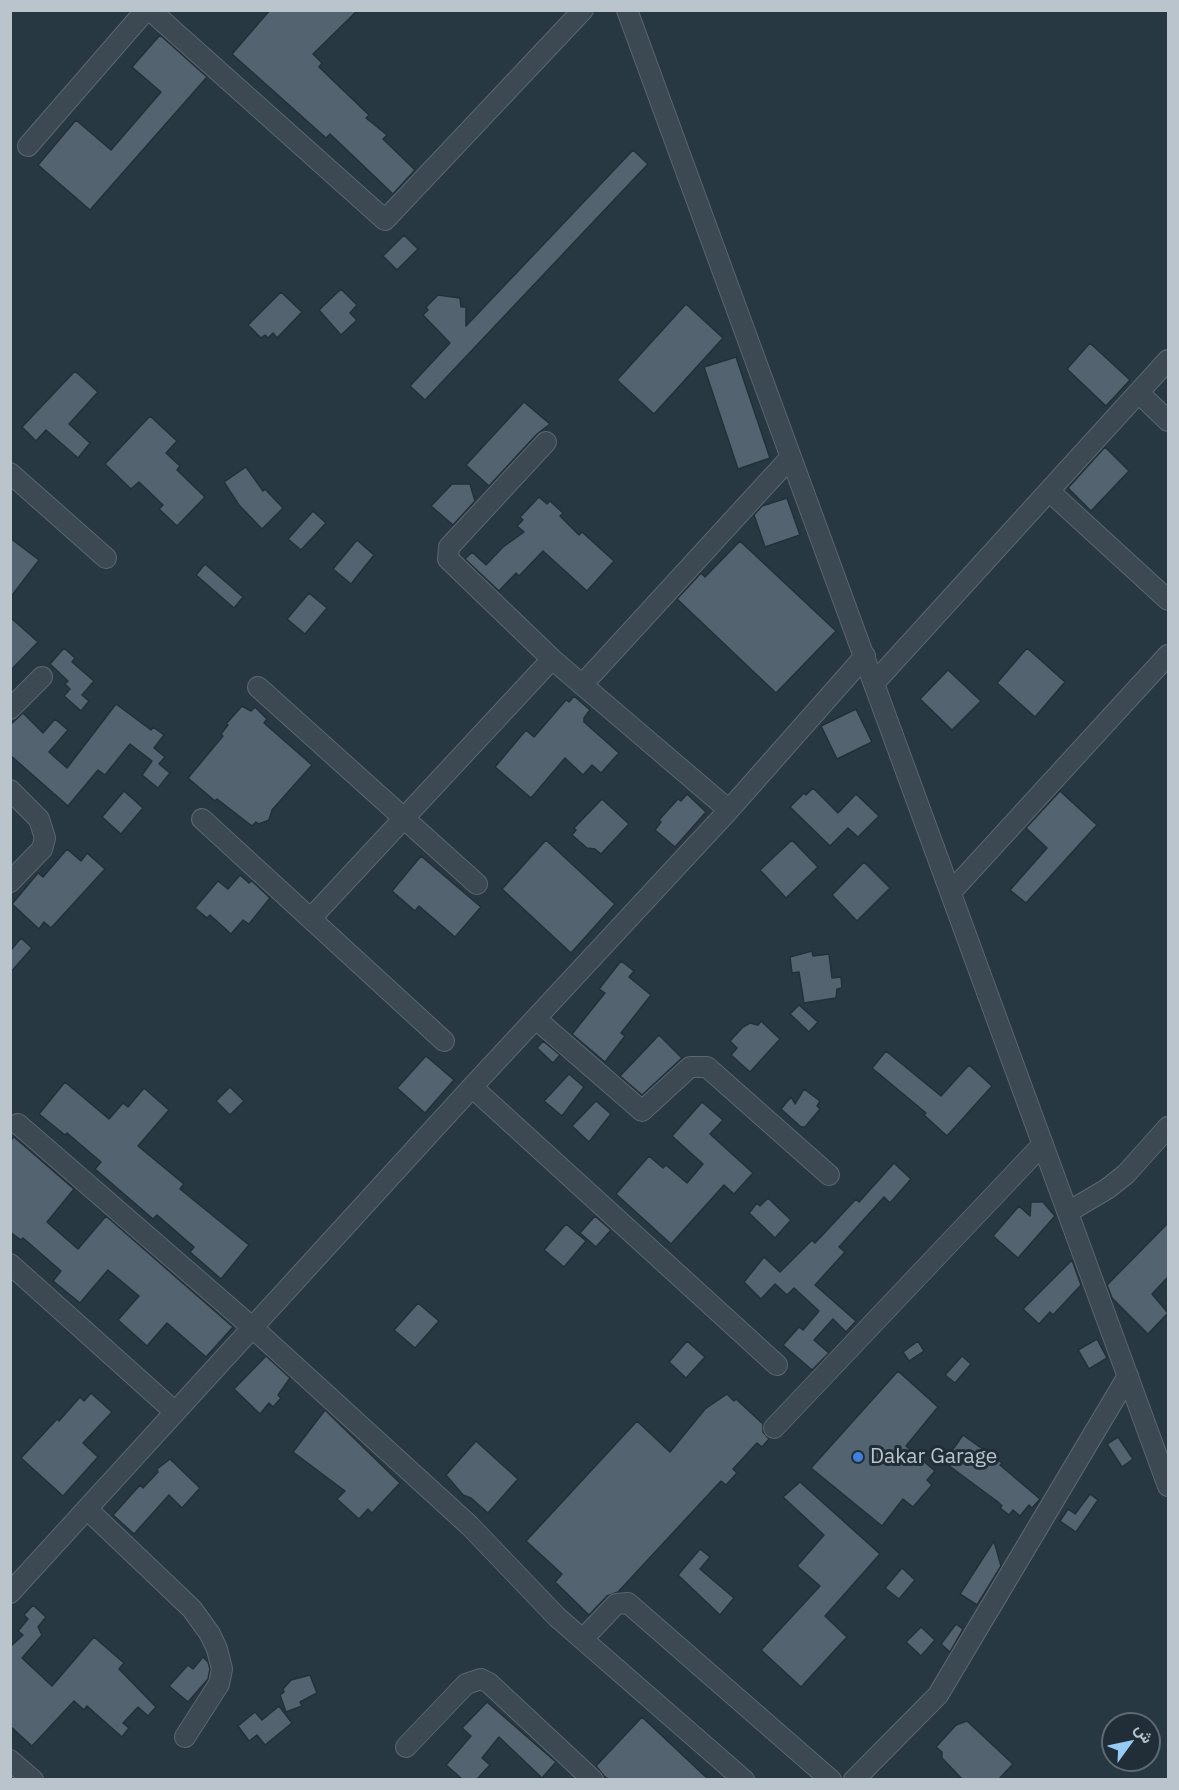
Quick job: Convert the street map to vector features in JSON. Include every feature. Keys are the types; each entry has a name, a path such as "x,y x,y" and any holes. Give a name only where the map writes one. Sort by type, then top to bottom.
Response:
{"street":[{"path":"28,146 148,10 385,220 583,10"},
{"path":"627,10 866,656 1168,1486"},
{"path":"875,682 1168,360"},
{"path":"1139,393 1168,421"},
{"path":"546,442 449,547 448,559 552,659 729,810"},
{"path":"582,685 791,457"},
{"path":"10,473 106,558"},
{"path":"1049,491 1168,600"},
{"path":"951,892 1168,655"},
{"path":"10,1593 472,1087 729,810 866,656"},
{"path":"312,917 552,659"},
{"path":"10,709 42,677"},
{"path":"258,687 403,820 477,884"},
{"path":"10,790 39,819 45,838 42,849 10,882"},
{"path":"202,819 312,917 444,1041"},
{"path":"536,1019 642,1111 690,1066 707,1067 829,1175"},
{"path":"472,1087 777,1365"},
{"path":"18,1124 253,1328 470,1526 557,1617 744,1779"},
{"path":"1068,1212 1107,1189 1126,1174 1168,1127"},
{"path":"774,1428 1043,1144"},
{"path":"10,1264 175,1412"},
{"path":"862,1776 938,1695 1128,1376"},
{"path":"87,1509 192,1609 210,1634 217,1649 222,1669 219,1684 185,1737"},
{"path":"583,1639 616,1604 628,1603 831,1779"},
{"path":"406,1746 466,1683 481,1679 489,1683 593,1779"},
{"path":"10,1760 33,1779"}],"building":[{"path":"270,10 358,10 313,54 322,63 319,67 369,115 366,118 387,135 383,139 415,170 393,194 330,134 326,138 232,54"},
{"path":"160,35 207,77 90,210 38,165 76,120 111,150 161,92 132,67"},
{"path":"633,150 648,164 425,400 410,386 450,343 423,315 428,310 426,307 438,295 460,298 461,307 466,307 466,326"},
{"path":"404,235 418,249 397,270 383,256"},
{"path":"341,289 357,305 350,313 357,320 341,335 319,310"},
{"path":"281,292 302,312 277,338 273,333 268,338 265,335 261,338 248,325"},
{"path":"686,304 723,338 654,414 617,380"},
{"path":"1090,343 1130,380 1106,406 1067,369"},
{"path":"736,357 770,458 738,469 704,367"},
{"path":"75,371 98,392 69,424 90,443 78,458 46,430 36,441 22,427"},
{"path":"524,402 550,424 537,434 489,486 466,465"},
{"path":"150,416 177,441 166,453 180,466 177,470 205,497 177,526 159,509 163,505 139,482 131,489 105,464"},
{"path":"1105,447 1129,471 1091,511 1068,488"},
{"path":"246,467 263,491 265,489 283,508 262,529 239,505 224,482"},
{"path":"452,484 470,484 475,501 453,525 431,506"},
{"path":"539,497 547,504 550,501 563,513 560,516 579,535 582,532 614,561 587,591 543,551 519,576 516,573 499,591 465,559 472,552 486,565 503,547 524,532 517,526 523,520 520,517"},
{"path":"787,498 800,535 765,547 754,515 762,506"},
{"path":"313,511 326,523 301,550 288,539"},
{"path":"10,538 39,560 10,598"},
{"path":"357,540 374,555 351,584 333,569"},
{"path":"740,541 836,631 776,693 677,599 701,573 705,577"},
{"path":"205,564 243,597 234,608 196,575"},
{"path":"309,593 327,608 305,634 287,619"},
{"path":"10,617 38,642 10,671"},
{"path":"64,648 75,658 72,662 94,681 82,695 89,701 81,711 64,696 70,689 65,684 68,681 50,664"},
{"path":"1027,648 1065,682 1035,717 997,683"},
{"path":"948,670 981,701 952,730 920,699"},
{"path":"574,696 590,710 584,722 619,753 601,773 592,765 583,775 565,758 531,798 495,767 526,730 534,737 566,700 569,702"},
{"path":"116,704 151,730 153,727 164,735 154,748 165,757 159,764 170,773 158,788 142,775 152,761 130,744 105,775 98,770 68,806 10,755 10,725 23,713 43,733 55,719 68,730 49,752 67,768"},
{"path":"242,706 251,711 255,707 267,719 264,723 312,765 272,810 269,820 259,824 256,822 252,826 217,799 215,801 188,778 223,736 221,734 228,725 226,724"},
{"path":"856,709 872,742 837,759 821,726"},
{"path":"813,788 838,813 856,794 879,816 858,837 848,828 830,846 790,807 804,793 806,795"},
{"path":"124,791 143,808 121,834 102,817"},
{"path":"1060,791 1097,825 1026,903 1010,890 1047,848 1026,828"},
{"path":"687,794 706,812 675,847 655,830 661,822 659,820 678,799 681,801"},
{"path":"602,799 629,824 601,854 595,849 587,848 572,835 576,830 574,828"},
{"path":"546,840 615,904 571,953 502,889"},
{"path":"792,840 818,867 786,898 760,870"},
{"path":"67,849 81,861 87,853 105,869 51,928 44,922 39,929 12,904 38,873 43,877"},
{"path":"421,856 481,907 455,937 419,906 415,911 392,891"},
{"path":"864,862 890,888 857,921 832,895"},
{"path":"240,875 249,883 252,881 270,898 249,924 243,920 231,934 210,915 207,918 195,908 218,881 228,889"},
{"path":"21,938 32,948 10,973 10,951"},
{"path":"812,951 813,956 829,954 832,978 841,977 842,988 837,989 836,998 804,1003 799,972 792,973 790,957"},
{"path":"621,961 634,971 629,977 651,995 621,1033 625,1036 605,1062 572,1034 605,993 599,989"},
{"path":"799,1005 818,1022 809,1032 790,1014"},
{"path":"761,1021 780,1039 750,1072 731,1055 737,1048 730,1041 743,1027 750,1023 758,1025"},
{"path":"659,1035 682,1058 642,1095 620,1076"},
{"path":"543,1041 560,1055 553,1063 537,1048"},
{"path":"886,1051 941,1096 969,1065 992,1086 947,1136 924,1115 926,1113 872,1068"},
{"path":"426,1056 454,1080 425,1113 397,1088"},
{"path":"569,1074 584,1087 562,1116 544,1101"},
{"path":"65,1082 109,1119 123,1103 128,1107 144,1088 169,1110 138,1146 184,1184 180,1189 249,1245 221,1279 190,1252 194,1247 157,1215 153,1219 95,1169 101,1162 67,1133 65,1135 39,1114"},
{"path":"230,1087 244,1101 230,1115 216,1101"},
{"path":"804,1089 820,1101 817,1106 820,1109 805,1127 801,1127 781,1109 791,1097 795,1104"},
{"path":"596,1101 611,1114 589,1142 572,1126"},
{"path":"702,1102 723,1120 710,1134 753,1173 734,1194 724,1185 671,1244 616,1194 649,1156 663,1168 666,1165 687,1183 703,1164 672,1136"},
{"path":"14,1137 74,1189 47,1222 78,1249 106,1216 233,1327 206,1357 167,1323 147,1346 118,1320 139,1296 108,1270 80,1303 53,1281 61,1271 23,1238 21,1240 10,1232 10,1141"},
{"path":"894,1163 911,1179 890,1203 884,1197 839,1247 845,1252 815,1285 856,1321 846,1332 833,1319 814,1340 829,1353 812,1370 783,1345 799,1327 803,1330 819,1311 794,1288 787,1295 775,1284 761,1299 744,1282 764,1257 780,1272 812,1240 815,1243 856,1199 859,1202"},
{"path":"768,1198 791,1220 775,1238 749,1213 757,1203 760,1206"},
{"path":"1031,1202 1043,1202 1055,1216 1018,1258 993,1236 1019,1206 1030,1216"},
{"path":"595,1216 611,1230 596,1247 580,1233"},
{"path":"1168,1223 1168,1277 1152,1294 1168,1313 1148,1334 1112,1298 1107,1285"},
{"path":"566,1224 586,1241 564,1267 544,1250"},
{"path":"1072,1260 1081,1285 1053,1315 1050,1312 1039,1324 1023,1309"},
{"path":"418,1303 439,1321 415,1348 394,1330"},
{"path":"1097,1339 1107,1358 1089,1369 1078,1350"},
{"path":"687,1341 705,1357 686,1378 669,1362"},
{"path":"918,1341 924,1351 909,1361 903,1352"},
{"path":"266,1356 290,1378 278,1395 281,1398 273,1407 269,1403 260,1414 234,1389"},
{"path":"962,1356 971,1364 955,1383 945,1375"},
{"name":"Dakar Garage","path":"898,1371 938,1407 906,1446 935,1471 927,1480 932,1485 913,1507 903,1499 882,1526 811,1468"},
{"path":"91,1393 112,1412 83,1443 98,1457 63,1496 21,1458 80,1397 84,1401"},
{"path":"727,1394 734,1401 736,1399 763,1424 763,1432 769,1439 762,1447 757,1443 733,1469 737,1473 726,1485 721,1481 618,1592 607,1596 589,1615 555,1582 562,1574 526,1541 637,1421 670,1452 705,1409"},
{"path":"325,1410 400,1483 372,1513 368,1509 359,1519 337,1499 345,1491 293,1452"},
{"path":"963,1435 1002,1463 1000,1465 1040,1499 1032,1508 1029,1505 1020,1516 1013,1510 1009,1515 1000,1508 1002,1506 998,1502 944,1462"},
{"path":"1118,1437 1133,1459 1122,1467 1107,1444"},
{"path":"476,1441 518,1479 488,1513 471,1498 463,1495 446,1475"},
{"path":"170,1459 200,1488 182,1508 169,1495 134,1534 113,1515 140,1485 143,1488 158,1472 157,1469"},
{"path":"800,1482 880,1554 825,1616 847,1637 801,1687 761,1650 820,1586 797,1566 824,1535 783,1497"},
{"path":"1090,1494 1098,1500 1076,1532 1060,1521 1068,1509 1075,1514"},
{"path":"994,1541 1001,1566 977,1605 960,1594"},
{"path":"700,1549 710,1557 700,1569 734,1598 720,1615 678,1575"},
{"path":"902,1568 915,1580 899,1599 885,1588"},
{"path":"33,1605 46,1617 38,1627 42,1635 22,1658 52,1686 94,1637 124,1663 119,1669 156,1707 148,1716 138,1707 123,1723 129,1728 122,1737 87,1706 84,1710 74,1701 32,1746 10,1726 10,1647 23,1635 18,1631 28,1619 24,1615"},
{"path":"956,1624 963,1629 950,1652 941,1644"},
{"path":"921,1627 935,1640 921,1656 906,1642"},
{"path":"203,1657 210,1669 208,1679 188,1702 169,1686 188,1665 193,1669"},
{"path":"310,1675 317,1693 300,1702 302,1706 286,1712 280,1695 284,1692 283,1689 291,1680"},
{"path":"487,1702 556,1762 542,1778 499,1737 482,1758 490,1765 477,1779 462,1779 446,1765 471,1736 462,1728"},
{"path":"279,1706 292,1723 265,1745 257,1735 249,1741 238,1726 255,1712 262,1720"},
{"path":"642,1717 708,1779 608,1779 604,1776 596,1766"},
{"path":"967,1721 1013,1764 999,1779 962,1779 942,1758 942,1752 936,1747 956,1725"}],"place":[{"name":"Dakar Garage","path":"858,1457"}]}
